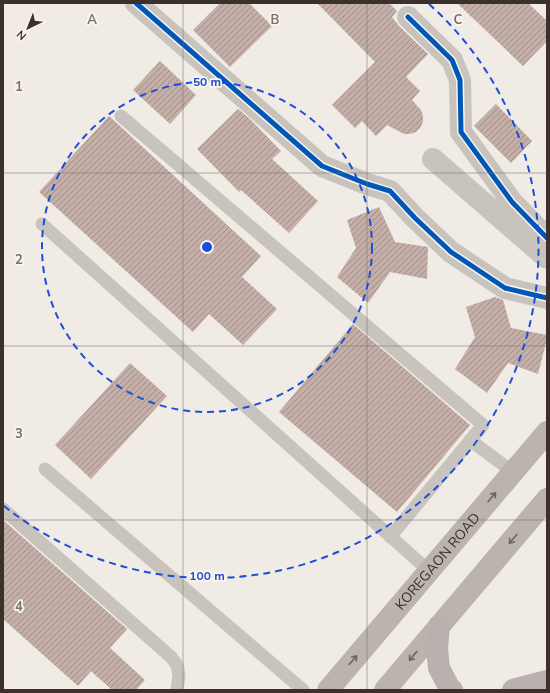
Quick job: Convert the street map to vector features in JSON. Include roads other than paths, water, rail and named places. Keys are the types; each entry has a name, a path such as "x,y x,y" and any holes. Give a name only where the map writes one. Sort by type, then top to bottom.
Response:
{"main road":[{"name":"KOREGAON ROAD","path":"328,690 547,432"},
{"path":"385,690 547,499"},
{"path":"439,626 437,648 439,668 452,690"},
{"path":"513,690 547,681"}],"street":[{"path":"136,3 322,166 367,184 390,191 415,218 451,252 505,288 547,298"},
{"path":"408,17 452,60 460,80 461,132 512,202 547,238"},
{"path":"433,159 547,258"}],"lane":[{"path":"121,116 482,425 390,537"},
{"path":"42,224 428,571"},
{"path":"470,440 513,472"},
{"path":"45,469 303,690"},
{"path":"3,509 171,657 177,665 179,675 177,690"}]}
